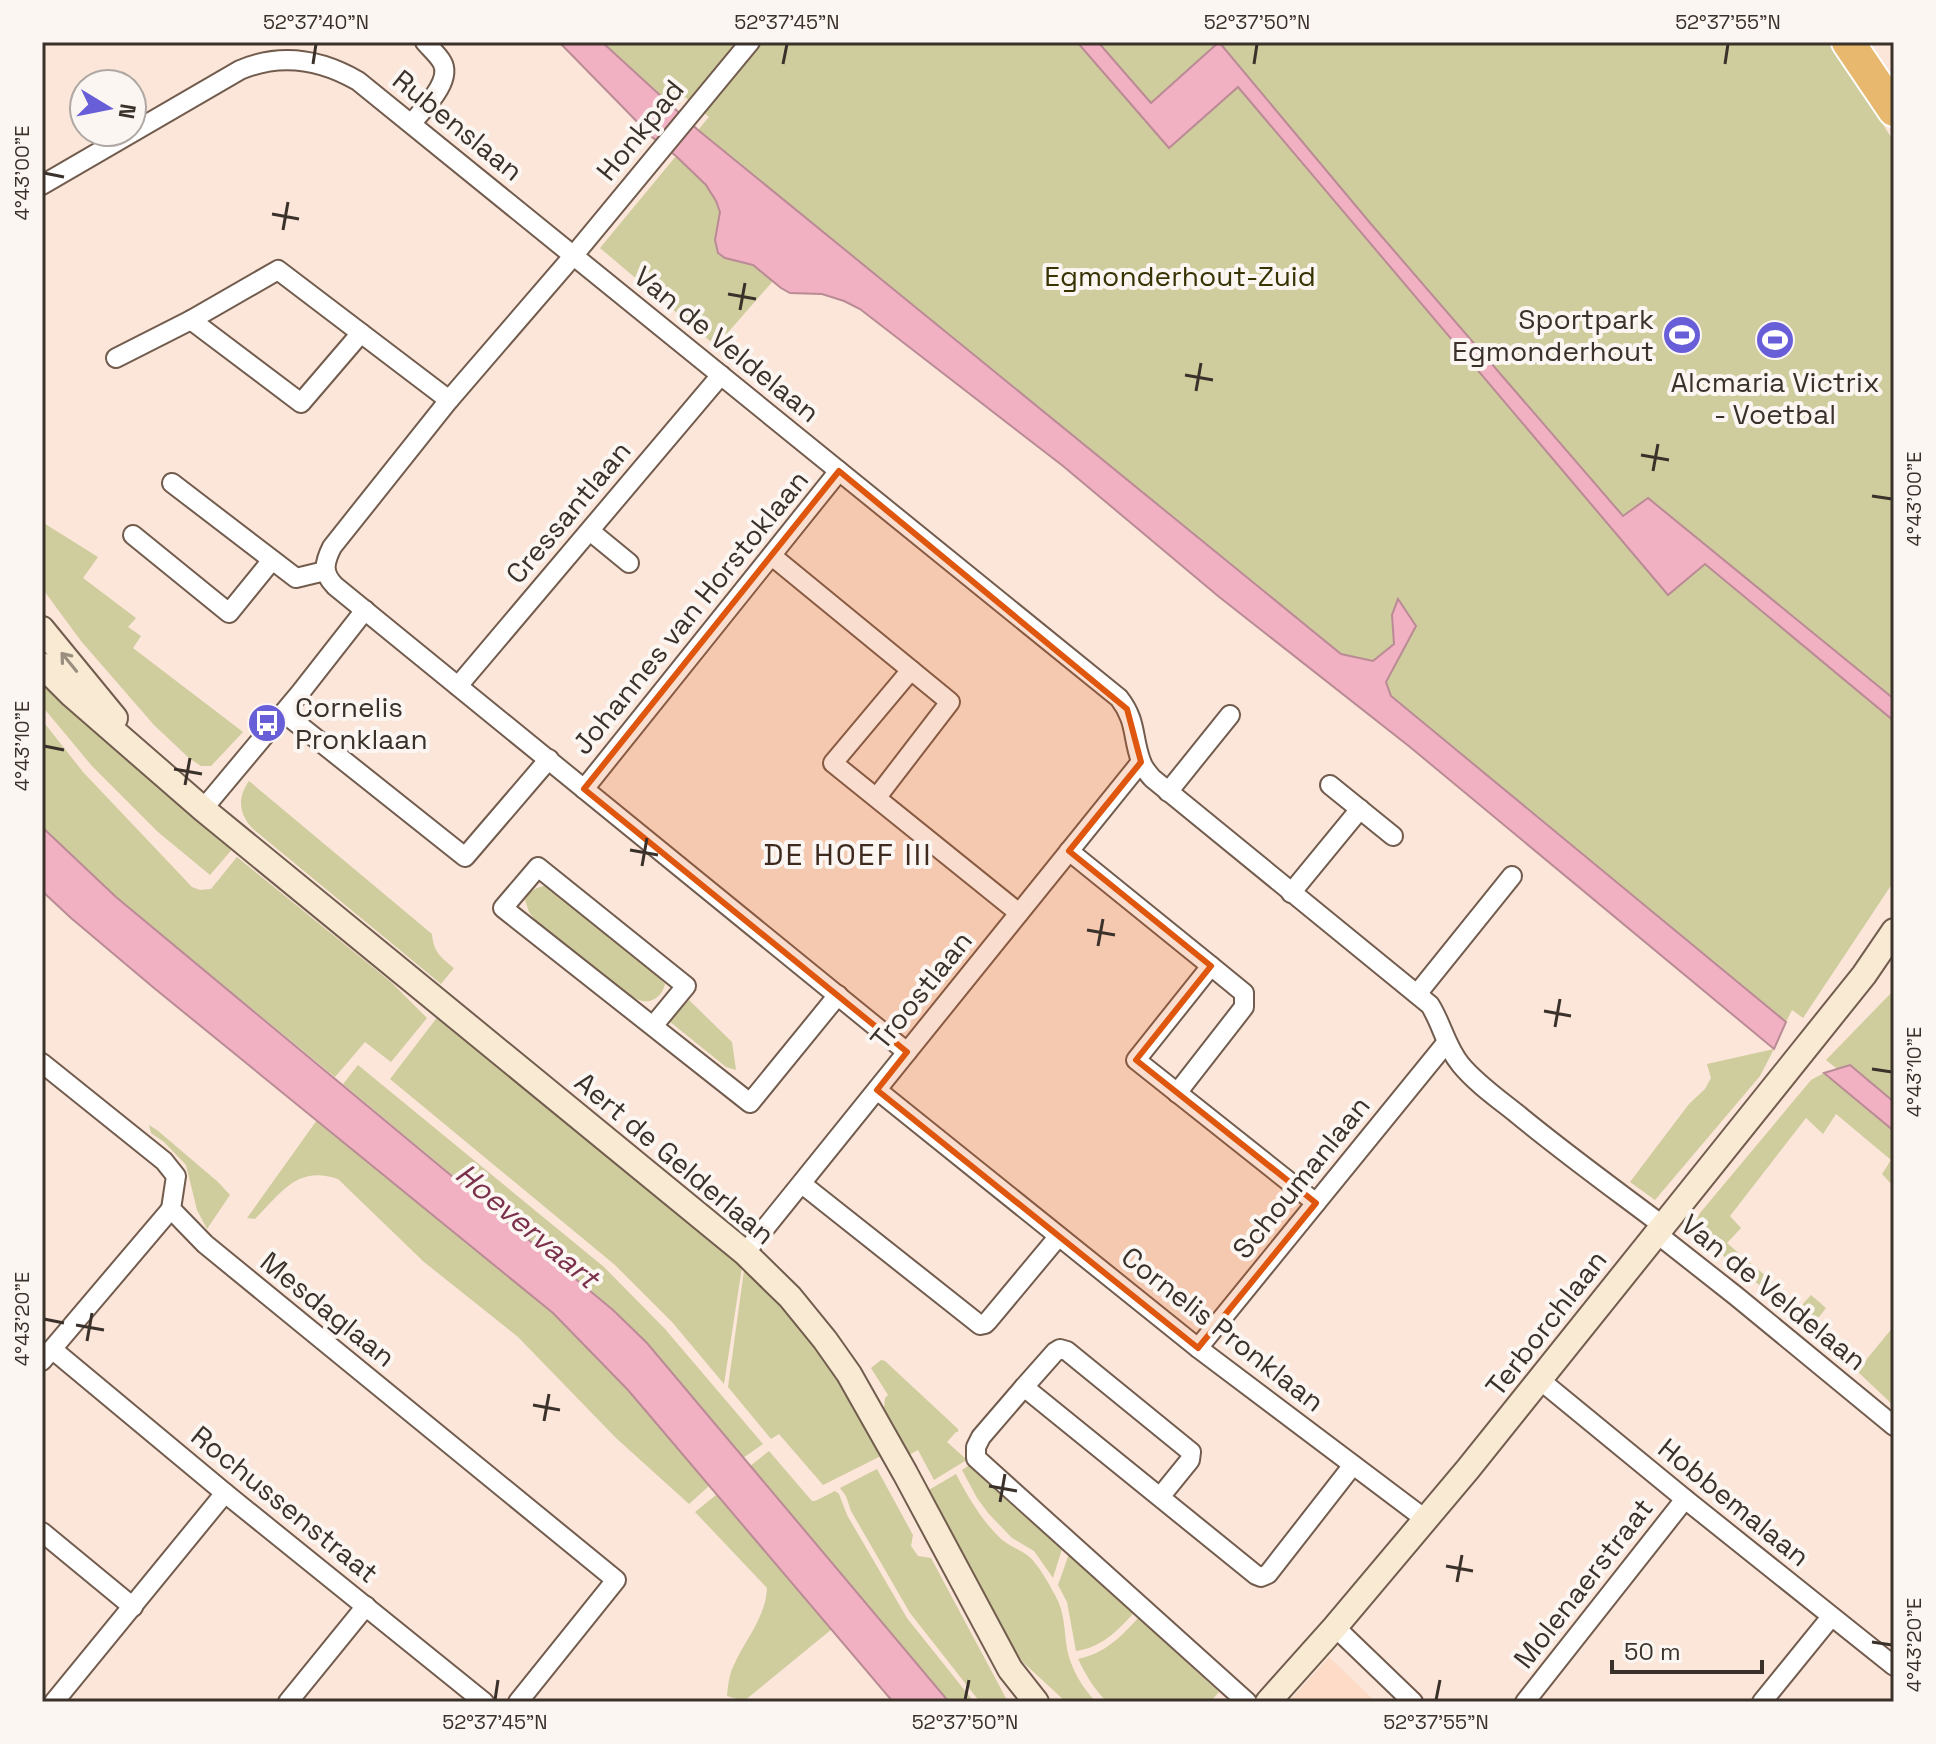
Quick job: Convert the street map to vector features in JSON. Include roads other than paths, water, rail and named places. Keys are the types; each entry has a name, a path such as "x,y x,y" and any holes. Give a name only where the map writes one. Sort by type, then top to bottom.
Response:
{"highway":[{"path":"1848,42 1894,110"}],"street":[{"path":"412,123 442,86 444,76 444,64 425,42"},
{"name":"Honkpad","path":"574,255 750,42"},
{"name":"Rubenslaan","path":"42,185 240,70 276,60 296,61 341,71 358,81 574,255"},
{"path":"574,255 449,400 332,547 326,560 328,579 907,1052"},
{"name":"Van de Veldelaan","path":"574,255 1119,698 1133,725 1141,762 1152,778 1430,1005 1462,1067 1487,1090 1894,1426"},
{"path":"116,358 191,320 278,270 449,400"},
{"path":"191,320 301,403 361,333"},
{"name":"Cressantlaan","path":"458,686 721,375"},
{"name":"Johannes van Horstoklaan","path":"584,789 839,471"},
{"path":"172,483 296,578 325,571"},
{"path":"590,531 629,563"},
{"path":"133,535 229,613 272,560"},
{"path":"772,556 950,702 877,797"},
{"path":"203,809 365,610"},
{"name":"Aert de Gelderlaan","path":"42,629 153,767"},
{"name":"Aert de Gelderlaan","path":"42,665 153,767 745,1253 790,1297 849,1374 1010,1669 1037,1701"},
{"path":"911,670 833,763 1019,913"},
{"path":"284,713 465,857 549,759"},
{"path":"1168,792 1230,715"},
{"name":"Troostlaan","path":"745,1253 1141,762"},
{"path":"1330,785 1393,836"},
{"path":"1291,893 1360,809"},
{"path":"1069,851 1244,993 1244,1007 1177,1093"},
{"path":"653,1026 686,986 538,867 503,908 750,1103 838,995"},
{"path":"1417,994 1512,876"},
{"name":"Terborchlaan","path":"1268,1702 1335,1627 1540,1380 1864,975 1894,931"},
{"name":"Terborchlaan","path":"1864,975 1894,953"},
{"path":"1211,966 1136,1060 1316,1203"},
{"name":"Schoumanlaan","path":"1198,1348 1447,1042"},
{"path":"44,1069 164,1161 176,1176 171,1209 47,1355"},
{"name":"Cornelis Pronklaan","path":"877,1090 1198,1348 1425,1519"},
{"path":"802,1184 980,1325 988,1321 1058,1237"},
{"name":"Mesdaglaan","path":"171,1209 205,1244 616,1580 518,1702"},
{"path":"1160,1497 1190,1460 1191,1452 1067,1351 1060,1349 981,1437 976,1447 976,1458 1247,1702"},
{"name":"Rochussenstraat","path":"47,1355 225,1493 484,1702"},
{"name":"Hobbemalaan","path":"1540,1380 1894,1666"},
{"path":"1024,1387 1261,1577 1268,1574 1353,1465"},
{"path":"54,1702 225,1493"},
{"name":"Molenaerstraat","path":"1525,1702 1685,1499"},
{"path":"42,1532 133,1607"},
{"path":"288,1702 366,1606"},
{"path":"1762,1702 1831,1617"},
{"path":"1335,1627 1413,1702"}],"place":[{"name":"Sportpark Egmonderhout","path":"1682,335"},
{"name":"Alcmaria Victrix - Voetbal","path":"1775,340"},
{"name":"Cornelis Pronklaan","path":"267,723"}],"district":[{"name":"DE HOEF III","path":"848,855"}],"park label":[{"name":"Egmonderhout-Zuid","path":"1180,276"}],"water label":[{"name":"Hoevervaart","path":"527,1226"}]}
